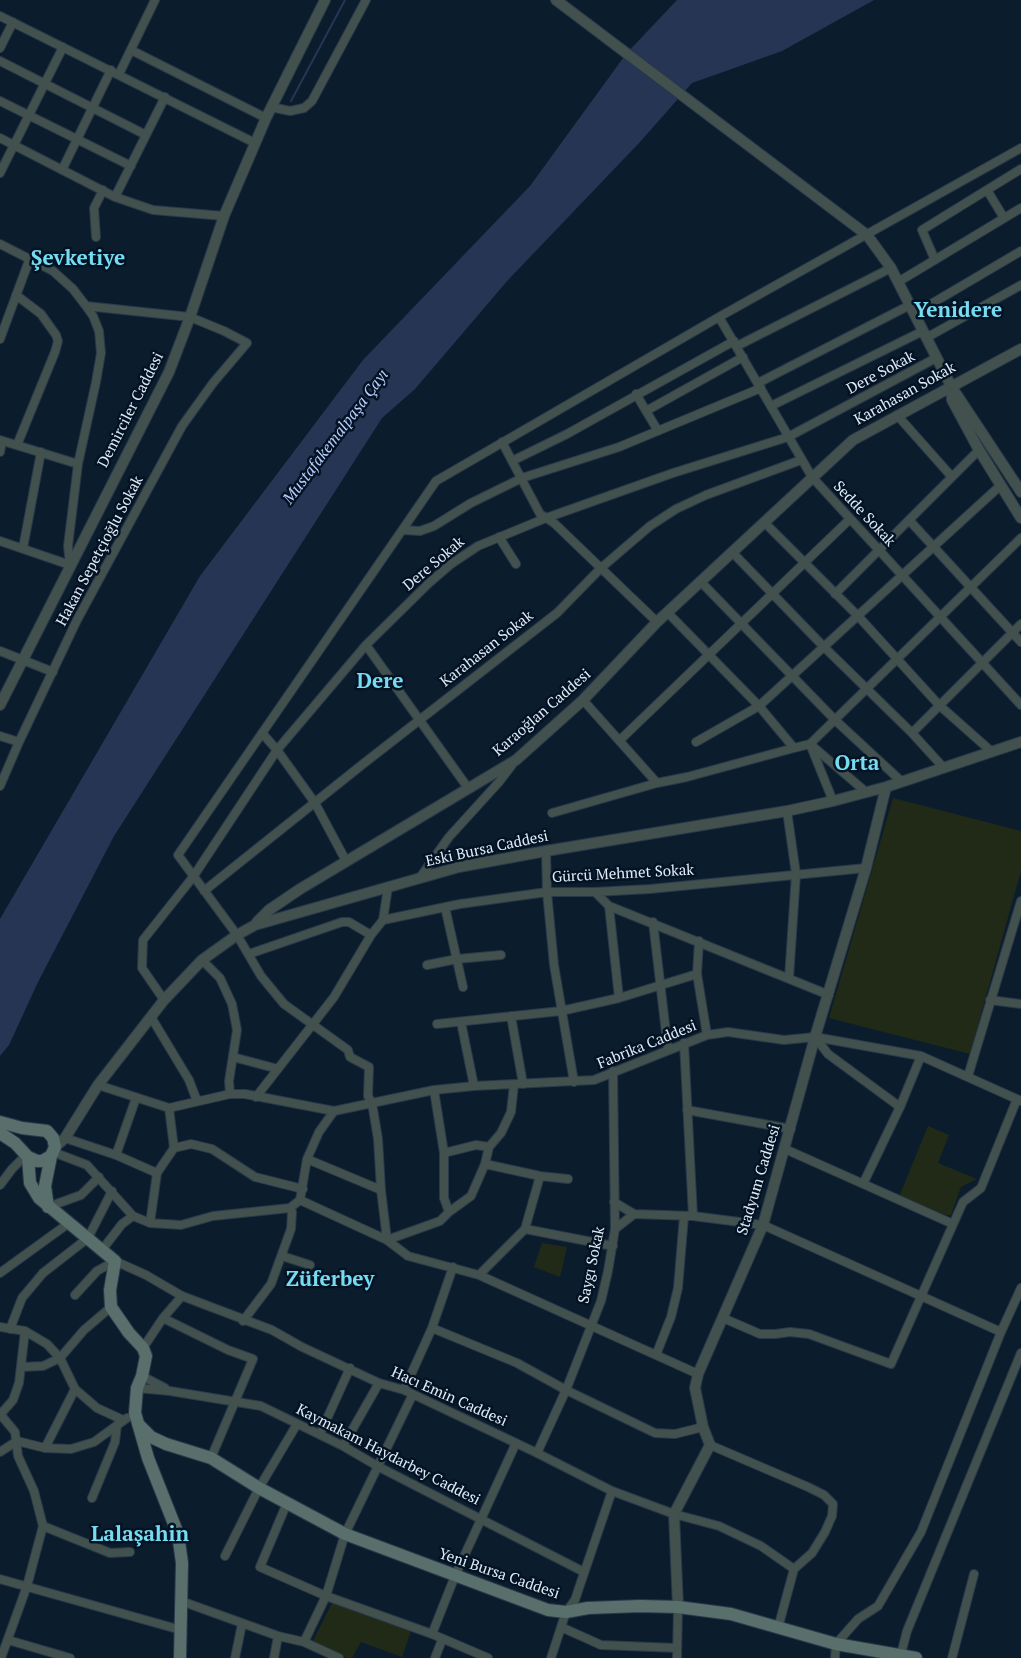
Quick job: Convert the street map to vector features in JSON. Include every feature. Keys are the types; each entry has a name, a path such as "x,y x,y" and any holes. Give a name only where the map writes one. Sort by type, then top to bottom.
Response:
{"main road":[{"path":"0,1122 51,1134 53,1152 45,1186 48,1207"},
{"path":"26,1154 23,1148 25,1138 37,1129"},
{"path":"0,1133 37,1161 53,1152"},
{"name":"Hacı Emin Caddesi","path":"26,1154 30,1183 39,1198 115,1261"},
{"path":"115,1261 110,1290 111,1307 122,1325 143,1348 146,1356 139,1382 137,1419 148,1458 178,1534 182,1563 180,1658"},
{"name":"Yeni Bursa Caddesi","path":"137,1419 151,1437 211,1458 259,1488 345,1534 548,1610 566,1612 588,1608 678,1607 731,1614 836,1644 916,1658"}],"street":[{"path":"62,170 93,108 131,50 155,0"},
{"name":"Demirciler Caddesi","path":"0,705 3,690 24,660 169,372 224,216 271,107 326,0"},
{"path":"271,107 297,110 312,101 366,0"},
{"path":"556,0 867,235 891,268 951,386 1021,492"},
{"path":"0,16 255,143"},
{"path":"0,48 12,22"},
{"path":"0,173 63,47"},
{"path":"131,50 266,118"},
{"path":"0,61 146,135"},
{"path":"115,197 165,97"},
{"path":"0,101 131,166"},
{"path":"0,138 115,197 153,210 224,216"},
{"path":"387,1240 378,1139 372,1103 368,1096 369,1067 350,1057 348,1050 284,1004 261,976 237,935 178,855 436,481 719,316 1021,148"},
{"path":"935,260 921,230 1021,169"},
{"path":"96,237 94,208 103,190"},
{"path":"987,190 1004,219"},
{"path":"898,282 1021,208"},
{"path":"0,244 53,271 73,290 93,316 99,331 101,353 78,464 68,546 70,565 0,541"},
{"path":"403,530 420,531 434,526 471,503 522,478 619,447 760,385 912,309 1021,250"},
{"path":"0,338 30,258"},
{"path":"512,461 567,434 636,394 891,268"},
{"path":"771,406 924,334 1021,285"},
{"path":"16,295 41,314 56,334 58,341 17,445"},
{"path":"86,306 190,317"},
{"name":"Sedde Sokak","path":"719,316 812,477 1021,705"},
{"name":"Hakan Sepetçioğlu Sokak","path":"0,786 77,620 182,426 213,383 247,343 190,317"},
{"name":"Karahasan Sokak","path":"812,477 853,440 1021,349"},
{"path":"646,411 743,357"},
{"name":"Dere Sokak","path":"164,1000 142,968 143,940 193,877 277,750 366,645 429,583 478,546 546,518 673,473 788,437 936,358"},
{"path":"951,386 952,400 979,450 1021,518"},
{"path":"636,394 658,430"},
{"path":"897,415 952,477"},
{"path":"0,452 1,441 78,464"},
{"path":"502,442 540,514 554,523 657,622"},
{"path":"835,594 979,450"},
{"path":"23,548 41,452"},
{"name":"Karahasan Sokak","path":"204,891 557,613 601,568 650,526 676,509 706,495 801,460"},
{"name":"Karaoğlan Caddesi","path":"255,925 269,910 284,899 516,760 583,700 667,612 812,477"},
{"path":"696,742 759,706 1001,485"},
{"path":"620,740 850,519"},
{"path":"909,520 1021,642"},
{"path":"764,522 858,616 939,705 992,752"},
{"path":"499,537 516,564"},
{"path":"552,813 657,783 810,744 1021,538"},
{"path":"733,553 943,766"},
{"path":"701,582 835,720 901,781"},
{"path":"667,612 759,706 794,748"},
{"path":"912,733 1021,624"},
{"path":"366,645 468,788"},
{"path":"0,651 53,672"},
{"path":"583,700 657,783"},
{"path":"261,733 277,750 315,802 346,861"},
{"path":"0,736 19,742"},
{"name":"Eski Bursa Caddesi","path":"53,1152 65,1138 98,1086 164,1000 202,960 255,925 459,867 546,850 787,811 833,801 886,787 943,766 1021,742"},
{"path":"810,744 866,792"},
{"path":"810,744 833,801"},
{"path":"419,879 449,837 516,760"},
{"name":"Stadyum Caddesi","path":"710,1445 703,1427 695,1388 698,1374 764,1225 815,1037 866,868 886,787"},
{"path":"787,811 796,874 789,978"},
{"path":"546,850 547,892 554,965 574,1082"},
{"name":"Gürcü Mehmet Sokak","path":"383,920 445,907 547,892 650,889 866,868"},
{"path":"256,1096 334,997 383,920 388,887"},
{"path":"595,892 609,906 829,995"},
{"path":"968,1076 1021,901"},
{"path":"609,906 619,998"},
{"path":"445,907 463,987"},
{"path":"249,954 342,922 349,922 371,936"},
{"path":"653,922 668,1050"},
{"path":"699,941 697,974 707,1035"},
{"path":"427,965 457,959 501,955"},
{"path":"202,960 220,978 232,1004 237,1030 230,1094"},
{"path":"437,1024 561,1011 619,998 697,974"},
{"path":"990,1000 1021,1004"},
{"path":"387,1240 440,1221 471,1196 486,1164 489,1147 501,1133 511,1112 519,1084 510,1016"},
{"path":"151,1017 189,1080 197,1101"},
{"path":"461,1022 474,1086"},
{"name":"Fabrika Caddesi","path":"334,1111 434,1090 594,1080 684,1043 707,1035 728,1032 784,1040 815,1037 921,1056 1019,1100"},
{"path":"815,1037 828,1054 900,1107"},
{"path":"656,1355 671,1317 678,1288 689,1216 684,1043"},
{"path":"863,1184 900,1107 921,1056"},
{"path":"233,1057 278,1069"},
{"name":"Saygı Sokak","path":"537,1453 566,1390 601,1301 613,1246 615,1229 613,1071"},
{"path":"53,1152 87,1165 133,1216 150,1223 180,1225 213,1216 290,1208 300,1200 307,1159 319,1132 334,1111 256,1096 230,1094 170,1108 98,1086"},
{"path":"434,1090 444,1153 444,1198 449,1212"},
{"path":"116,1155 136,1098"},
{"path":"723,1318 760,1334 790,1332 809,1334 891,1364 963,1202 981,1188 1019,1100"},
{"path":"150,1223 157,1173 174,1148 170,1108"},
{"path":"687,1110 791,1129"},
{"path":"65,1138 116,1155 157,1173"},
{"path":"174,1148 191,1144 212,1149 255,1177 303,1189"},
{"path":"444,1153 476,1145 489,1147"},
{"path":"785,1149 953,1224"},
{"path":"0,1185 26,1154"},
{"path":"307,1159 381,1190"},
{"path":"486,1164 540,1176 568,1179"},
{"path":"479,1275 525,1229 540,1176"},
{"path":"48,1207 81,1195 99,1177"},
{"path":"10,1329 22,1298 44,1273 88,1238 112,1191"},
{"path":"300,1200 387,1240 408,1256 479,1275 698,1374"},
{"path":"614,1202 634,1214 689,1216 764,1225 1000,1332"},
{"path":"243,1321 270,1284 282,1256 291,1229 292,1212 290,1208"},
{"path":"615,1229 634,1214"},
{"path":"102,1250 122,1224 133,1216"},
{"path":"0,1272 69,1222"},
{"path":"525,1229 613,1246"},
{"path":"282,1256 310,1265"},
{"path":"75,1295 97,1271 115,1261"},
{"name":"Hacı Emin Caddesi","path":"115,1261 146,1275 182,1296 243,1321 272,1330 302,1347 379,1383 409,1392 612,1491 674,1514 719,1526 760,1546 794,1569"},
{"path":"304,1642 326,1596 345,1534 379,1467 409,1392 453,1267"},
{"path":"835,1658 836,1644 858,1619 878,1606 921,1532 1000,1332 1021,1288"},
{"path":"143,1348 163,1318 182,1296"},
{"path":"21,1367 43,1366 60,1358 84,1330 111,1307"},
{"path":"163,1318 228,1350 253,1359 211,1458"},
{"path":"0,1327 25,1331 47,1344 60,1358 75,1389 120,1423"},
{"path":"432,1328 517,1363 654,1433 675,1434 703,1427"},
{"path":"1,1658 27,1586 43,1526 34,1491 18,1456 15,1432 0,1415 13,1400 19,1383 25,1331"},
{"path":"901,1656 907,1631 1021,1353"},
{"path":"320,1434 350,1368"},
{"name":"Kaymakam Haydarbey Caddesi","path":"139,1382 170,1391 261,1406 320,1434 379,1467 584,1572"},
{"path":"343,1446 379,1383"},
{"path":"45,1448 75,1389"},
{"path":"0,1452 17,1441 45,1448 71,1449 94,1442 120,1423 137,1419"},
{"path":"92,1498 115,1442 120,1423"},
{"path":"225,1556 259,1488 297,1424"},
{"path":"432,1634 455,1576 516,1443"},
{"path":"677,1658 678,1607 674,1514 710,1445 808,1487 824,1495 833,1504 832,1516 825,1532 812,1552 794,1569 777,1628"},
{"path":"550,1658 566,1612 575,1600 612,1491"},
{"path":"287,1503 260,1567 326,1596 432,1634 488,1658"},
{"path":"43,1526 110,1553 130,1552"},
{"path":"952,1658 974,1574"},
{"path":"0,1579 181,1630"},
{"path":"580,1585 588,1608"},
{"path":"181,1601 242,1624 304,1642 339,1658"},
{"path":"235,1658 242,1624"},
{"path":"561,1627 601,1645 677,1648"},
{"path":"274,1658 278,1636"},
{"path":"8,1640 70,1658"},
{"path":"435,1658 442,1640"}],"green space":[{"path":"893,798 1021,831 1021,871 970,1054 829,1018"},
{"path":"928,1126 949,1135 938,1163 977,1179 961,1187 951,1215 899,1197"},
{"path":"542,1243 567,1247 560,1277 534,1267"},
{"path":"333,1601 411,1631 402,1657 361,1642 352,1658 347,1658 312,1643"}],"water":[{"name":"Mustafakemalpaşa Çayı","path":"677,0 874,0 782,51 692,83 640,142 508,280 415,389 382,418 114,836 38,982 9,1045 0,1056 0,919 200,576 363,360 530,186 626,54"}],"waterway":[{"path":"291,101 345,0"}],"district":[{"name":"Şevketiye","path":"78,259"},
{"name":"Yenidere","path":"958,311"},
{"name":"Dere","path":"380,682"},
{"name":"Orta","path":"857,764"},
{"name":"Züferbey","path":"330,1280"},
{"name":"Lalaşahin","path":"140,1535"}]}
